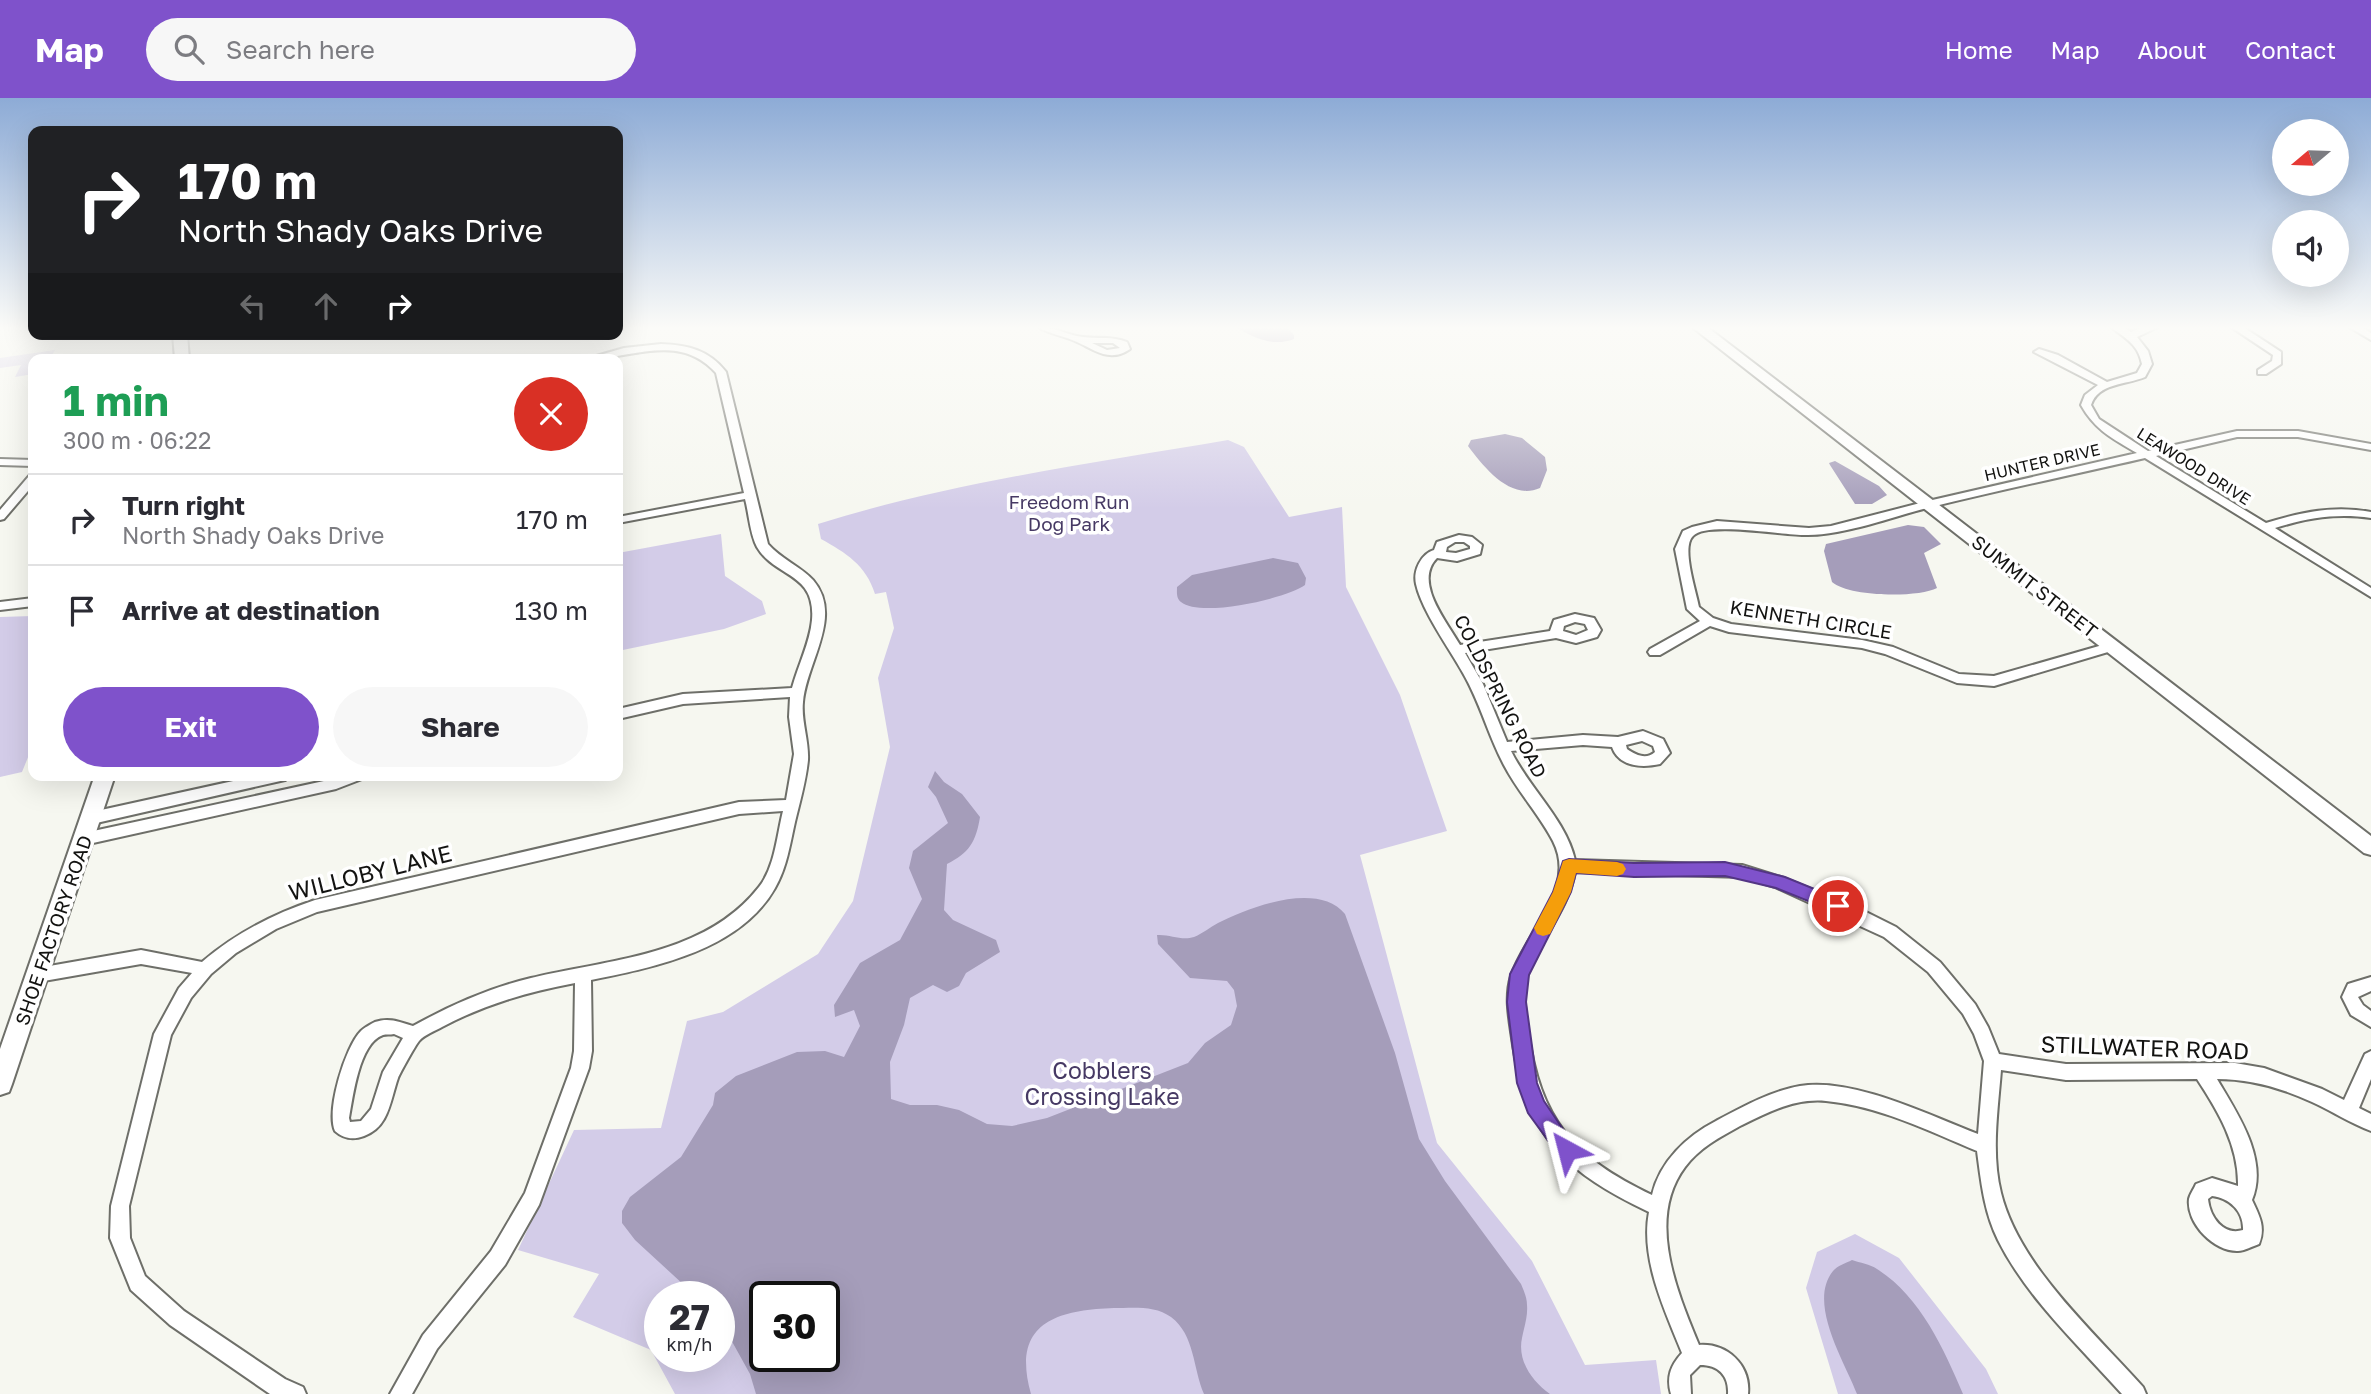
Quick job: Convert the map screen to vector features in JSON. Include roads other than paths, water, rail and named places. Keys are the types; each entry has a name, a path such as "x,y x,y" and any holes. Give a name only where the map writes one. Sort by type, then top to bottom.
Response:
{"main road":[{"name":"SUMMIT STREET","path":"1777,387 2371,847"},
{"name":"SHOE FACTORY ROAD","path":"0,1084 103,781"}],"street":[{"path":"414,1034 405,1029 386,1026 372,1031 361,1041 340,1118 341,1125 347,1130 361,1129 377,1118 391,1074 414,1034 501,994 678,951 702,941 740,916 765,890 771,879 780,855 801,751 796,718 796,692 817,629 817,600 809,583 774,559 762,545 726,387"},
{"name":"LEAWOOD DRIVE","path":"2101,387 2090,393 2087,398 2088,413 2108,431 2371,593"},
{"name":"HUNTER DRIVE","path":"1928,504 2237,434 2298,434 2371,447"},
{"path":"0,462 28,463"},
{"path":"0,517 28,484"},
{"path":"623,519 750,495"},
{"name":"KENNETH CIRCLE","path":"1928,504 1831,529 1809,532 1717,525 1696,529 1687,534 1681,549 1693,609 1709,621 1755,633 1875,647 1917,660 1957,678 1975,681 1994,681 2113,646"},
{"path":"2264,528 2317,511 2341,510 2371,515"},
{"name":"COLDSPRING ROAD","path":"1440,553 1424,564 1421,582 1457,650 1516,774 1563,849 1569,866"},
{"path":"0,606 28,603"},
{"path":"1655,652 1709,621"},
{"path":"1457,650 1556,634"},
{"path":"623,713 683,699 796,692"},
{"path":"1504,747 1583,740 1618,741"},
{"path":"92,818 258,781"},
{"path":"84,839 343,781"},
{"name":"WILLOBY LANE","path":"296,1394 278,1387 163,1308 138,1283 120,1238 120,1206 128,1168 163,1034 186,993 205,969 250,935 315,906 728,810 791,805"},
{"path":"1656,1206 1605,1181 1567,1150 1535,1106 1527,1083 1516,1002 1520,974 1562,892 1569,866 1634,870 1742,871 1779,882 1854,914 1890,932 1934,967 1969,1009 1982,1032 1993,1061 1986,1146 1991,1192 2005,1234 2032,1278 2136,1394"},
{"path":"38,975 141,957 205,969"},
{"path":"400,1394 430,1342 498,1258 532,1199 551,1154 580,1068 583,1051 583,975"},
{"path":"2371,984 2354,989 2350,997 2357,1010 2371,1020"},
{"path":"2348,1111 2371,1059"},
{"name":"STILLWATER ROAD","path":"1993,1061 2066,1072 2235,1071 2264,1076 2316,1095 2371,1124"},
{"path":"2202,1072 2238,1133 2248,1179 2247,1193 2242,1200"},
{"path":"1693,1354 1674,1312 1662,1271 1656,1206 1665,1182 1681,1160 1710,1131 1780,1100 1804,1093 1866,1101 1986,1146"},
{"path":"1681,1394 1678,1382 1680,1371 1693,1354"},
{"path":"1693,1354 1711,1354 1729,1365 1736,1376 1740,1389 1738,1394"}],"park label":[{"name":"Freedom Run Dog Park","path":"1069,512"},
{"name":"Cobblers Crossing Lake","path":"1102,1083"}]}
